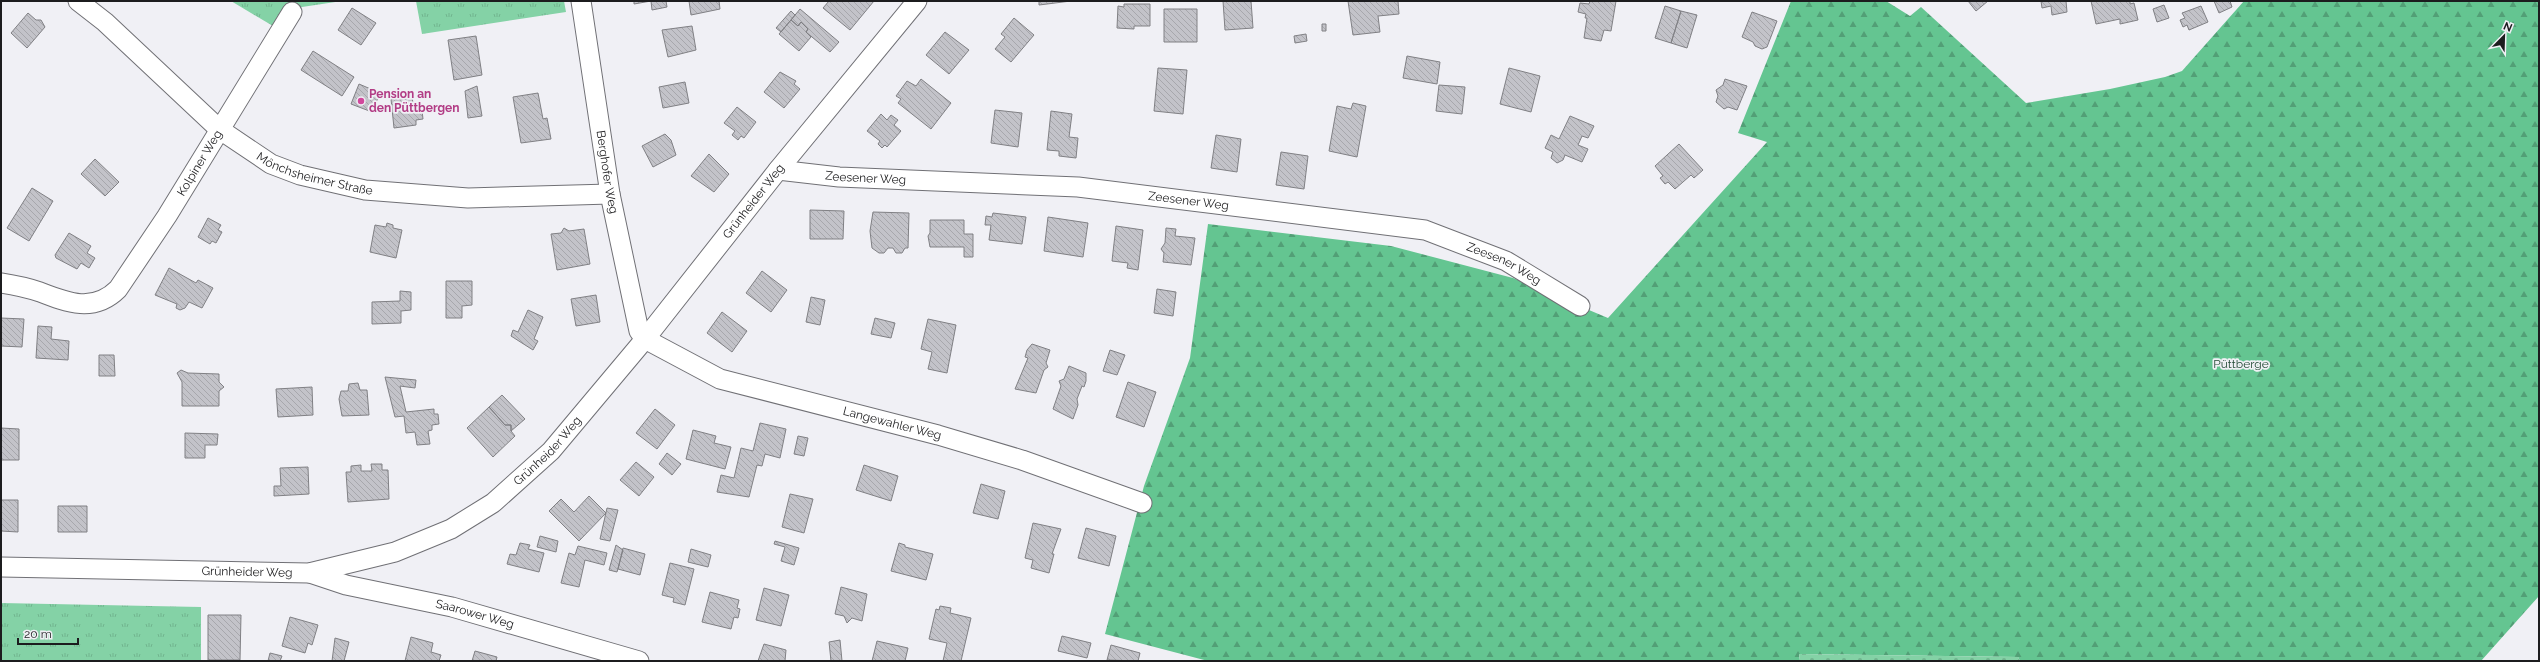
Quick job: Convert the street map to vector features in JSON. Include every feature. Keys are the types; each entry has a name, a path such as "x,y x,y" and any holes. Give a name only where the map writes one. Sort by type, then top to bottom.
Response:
{"street":[{"name":"Mönchsheimer Straße","path":"78,1 105,22 219,129 271,164 320,181 366,190 468,198 610,194"},
{"name":"Berghofer Weg","path":"581,1 610,194 639,331 645,339"},
{"name":"Grünheider Weg","path":"1,567 309,573 395,552 451,529 493,503 552,451 645,339 778,170 917,1"},
{"name":"Kolpiner Weg","path":"1,283 80,305 96,303 109,298 118,289 167,216 292,12"},
{"name":"Zeesener Weg","path":"778,170 839,177 1078,187 1426,230 1506,261 1580,306"},
{"name":"Langewahler Weg","path":"645,339 720,379 938,435 1022,460 1142,503"},
{"name":"Saarower Weg","path":"309,573 346,585 452,607 639,661"}],"green space":[{"path":"231,1 342,1 282,10 273,26"},
{"path":"416,1 564,1 566,12 422,34"},
{"name":"Püttberge","path":"1791,1 1886,1 1910,16 1921,7 2026,103 2110,89 2165,77 2182,71 2244,1 2539,1 2539,596 2481,661 2020,661 2018,657 1799,654 1800,661 1208,661 1105,634 1144,486 1190,358 1208,224 1391,246 1513,278 1608,318 1767,142 1738,133"},
{"path":"1,603 201,607 201,661 1,661"},
{"path":"1799,654 2018,657 2020,661 1800,661"}],"building":[{"path":"634,1 651,1 634,4"},
{"path":"651,1 666,1 667,7 652,10"},
{"path":"689,1 719,1 720,9 691,15"},
{"path":"829,1 874,1 850,30 823,8"},
{"path":"1039,1 1071,1 1039,5"},
{"path":"1223,1 1251,1 1253,28 1225,30"},
{"path":"1348,1 1398,1 1399,14 1378,16 1380,32 1353,35"},
{"path":"1590,1 1616,1 1611,31 1604,30 1601,41 1584,38 1587,18 1585,18 1586,14 1578,12 1580,3 1589,4"},
{"path":"1968,1 1988,1 1976,11"},
{"path":"2041,1 2066,1 2067,12 2052,15 2051,6 2042,8"},
{"path":"2091,1 2130,1 2130,4 2134,3 2138,20 2120,24 2120,19 2096,24"},
{"path":"2214,1 2230,1 2232,7 2219,13"},
{"path":"1124,4 1150,4 1150,26 1134,26 1134,29 1117,28 1118,6 1124,7"},
{"path":"2164,5 2169,18 2157,22 2153,9"},
{"path":"1665,6 1681,11 1671,43 1655,38"},
{"path":"2201,6 2208,22 2189,30 2187,25 2183,27 2180,20 2185,18 2182,13"},
{"path":"352,8 376,23 361,45 338,30"},
{"path":"800,9 839,42 830,52 806,32 808,29 801,22 798,26 791,20"},
{"path":"1164,9 1197,9 1197,42 1164,42"},
{"path":"791,11 795,15 781,32 776,28"},
{"path":"1681,11 1697,15 1687,48 1671,43"},
{"path":"1752,12 1777,21 1767,47 1762,49 1755,46 1753,42 1742,37"},
{"path":"28,13 36,20 41,20 45,27 27,48 11,33"},
{"path":"1014,18 1034,35 1011,62 995,49 1005,37 1001,34"},
{"path":"791,20 798,26 801,22 808,29 806,32 811,37 799,51 779,34"},
{"path":"1322,24 1326,24 1326,31 1322,31"},
{"path":"692,26 696,50 668,57 662,30"},
{"path":"945,32 969,50 949,74 926,55"},
{"path":"1306,34 1307,41 1295,43 1294,36"},
{"path":"476,36 482,75 454,80 448,40"},
{"path":"313,51 354,77 342,96 301,70"},
{"path":"1407,56 1440,62 1437,84 1403,78"},
{"path":"1158,68 1187,70 1183,114 1154,111"},
{"path":"1509,68 1540,76 1531,112 1500,104"},
{"path":"780,72 796,81 794,84 800,89 784,108 764,92"},
{"path":"921,79 951,103 931,129 898,103 901,99 896,96 907,81 916,86"},
{"path":"1725,79 1747,86 1737,110 1728,107 1724,109 1716,102 1718,96 1716,90 1723,85"},
{"path":"685,82 689,103 663,108 659,87"},
{"path":"359,84 380,93 372,112 351,104"},
{"path":"1439,85 1465,87 1462,114 1436,111"},
{"path":"477,86 482,116 468,118 465,91"},
{"path":"538,93 543,119 547,118 551,139 521,143 513,97"},
{"path":"412,96 413,104 421,102 423,119 416,120 416,125 394,128 391,99"},
{"path":"1353,103 1366,106 1357,157 1329,151 1337,106 1351,109"},
{"path":"737,107 756,122 744,138 741,136 738,140 732,135 735,131 724,123"},
{"path":"995,110 1022,113 1018,147 991,143"},
{"path":"1051,111 1072,114 1069,137 1078,138 1076,158 1059,156 1059,151 1047,150"},
{"path":"881,114 887,120 891,115 898,120 894,125 901,131 887,147 885,145 882,148 878,144 880,141 867,131"},
{"path":"1570,116 1594,126 1588,138 1582,136 1578,145 1588,149 1582,162 1565,155 1563,160 1557,163 1551,158 1553,152 1545,148 1551,135 1559,139"},
{"path":"665,134 671,140 676,155 653,167 642,146"},
{"path":"1216,135 1241,139 1237,172 1211,168"},
{"path":"1679,144 1703,170 1694,178 1691,175 1675,189 1668,182 1665,184 1660,178 1663,176 1655,166"},
{"path":"1281,152 1308,156 1304,189 1276,185"},
{"path":"709,154 729,174 714,192 691,176"},
{"path":"95,159 119,182 105,196 81,174"},
{"path":"32,188 53,201 29,241 7,228"},
{"path":"810,210 844,211 843,239 810,239"},
{"path":"873,212 909,213 908,248 905,248 902,253 896,253 893,248 888,248 884,253 879,253 872,248 870,231"},
{"path":"993,213 1026,217 1022,244 989,240 991,225 985,225 986,216 992,217"},
{"path":"1048,217 1088,223 1083,257 1044,251"},
{"path":"208,218 221,225 218,230 222,232 216,243 212,241 210,244 198,237"},
{"path":"930,220 964,220 964,234 973,234 973,257 964,257 964,247 930,247 928,236 930,233"},
{"path":"387,223 393,225 393,228 402,230 396,258 370,252 375,225 386,227"},
{"path":"1116,226 1143,230 1138,270 1127,268 1128,263 1112,261"},
{"path":"564,228 569,231 584,229 590,264 557,270 551,234 561,233"},
{"path":"1166,228 1176,229 1175,236 1195,238 1191,265 1163,262 1164,253 1161,249 1165,243"},
{"path":"69,233 91,246 87,253 95,258 89,268 81,263 77,269 56,258 55,255"},
{"path":"169,268 196,283 198,280 213,288 202,308 189,302 185,308 180,310 176,308 177,304 155,295"},
{"path":"762,271 787,290 771,312 746,293"},
{"path":"446,281 472,281 472,305 462,306 462,318 446,318"},
{"path":"1157,289 1176,292 1173,316 1154,313"},
{"path":"400,291 411,292 411,310 401,311 401,323 372,324 372,302 400,301"},
{"path":"596,295 600,322 576,326 571,299"},
{"path":"811,297 825,300 820,325 806,322"},
{"path":"528,310 543,317 534,339 538,341 533,350 511,336 513,330 518,332"},
{"path":"722,312 747,331 732,352 707,333"},
{"path":"1,318 24,319 22,347 1,346"},
{"path":"875,318 895,323 891,338 871,334"},
{"path":"928,319 956,325 947,373 928,369 932,352 921,349"},
{"path":"38,326 52,327 51,339 69,341 68,360 36,358"},
{"path":"1032,344 1050,350 1046,363 1048,367 1044,370 1036,393 1015,389 1028,358 1025,357 1027,350"},
{"path":"1110,350 1125,355 1117,375 1103,371"},
{"path":"99,355 114,355 115,376 99,376"},
{"path":"1069,366 1086,373 1086,381 1084,387 1082,386 1077,399 1078,405 1073,419 1053,409 1061,386 1059,381 1064,379"},
{"path":"181,370 188,373 219,374 219,382 224,387 219,391 219,406 182,406 182,382 177,373"},
{"path":"385,377 416,380 415,388 400,386 406,412 434,409 434,414 438,414 439,424 432,425 432,430 428,431 430,444 417,445 415,432 406,433 404,416 395,417"},
{"path":"1128,382 1156,392 1144,427 1116,417"},
{"path":"358,383 360,390 367,390 369,415 342,416 339,399 341,391 348,391 349,384"},
{"path":"312,387 313,415 278,417 276,389"},
{"path":"502,395 525,419 511,431 511,425 505,425 489,407"},
{"path":"489,407 505,425 511,425 511,431 515,436 493,457 467,428"},
{"path":"655,409 675,425 657,449 636,433"},
{"path":"760,423 786,429 780,458 765,454 762,466 757,465 749,497 717,492 721,475 734,478 741,448 753,451"},
{"path":"1,428 19,429 19,460 1,460"},
{"path":"693,430 716,436 714,443 731,447 725,469 686,459"},
{"path":"185,433 218,434 217,445 205,445 205,458 185,458"},
{"path":"798,436 808,438 804,456 794,454"},
{"path":"667,453 681,464 672,475 659,464"},
{"path":"636,462 654,477 639,496 620,480"},
{"path":"371,464 382,464 382,470 388,470 389,499 348,502 346,472 351,472 351,466 361,465 361,471 372,471"},
{"path":"864,465 898,476 891,501 856,490"},
{"path":"308,467 309,494 274,496 274,486 281,486 280,468"},
{"path":"981,484 1005,491 998,519 973,513"},
{"path":"790,494 813,499 804,533 782,527"},
{"path":"589,496 606,513 579,541 549,511 561,499 574,512"},
{"path":"1,500 18,500 18,532 1,531"},
{"path":"58,506 87,506 87,532 58,532"},
{"path":"607,508 618,510 610,541 600,539"},
{"path":"1033,523 1061,529 1052,554 1054,554 1049,573 1031,568 1033,560 1025,558"},
{"path":"1086,528 1116,536 1109,566 1078,558"},
{"path":"540,536 558,541 556,552 537,547"},
{"path":"775,541 799,548 794,565 781,561 785,547 774,544"},
{"path":"520,543 530,545 528,549 544,553 539,572 507,564 510,554 516,555"},
{"path":"899,543 905,545 905,547 933,554 926,580 891,571"},
{"path":"616,545 623,550 617,572 609,570"},
{"path":"578,546 607,553 604,565 585,560 579,587 561,583 569,553 575,555"},
{"path":"623,548 645,554 640,575 618,569"},
{"path":"691,549 711,555 708,567 688,562"},
{"path":"670,563 694,569 685,605 673,602 674,598 662,595"},
{"path":"841,587 867,594 862,621 852,618 847,623 844,616 835,614"},
{"path":"764,588 789,595 781,626 756,620"},
{"path":"710,592 739,600 737,608 740,609 738,618 734,617 731,629 702,622"},
{"path":"940,606 951,608 950,613 971,618 961,661 943,661 947,643 929,639 936,609 939,610"},
{"path":"208,615 241,615 240,660 208,660"},
{"path":"290,617 318,625 312,645 308,643 305,653 282,646"},
{"path":"1062,636 1091,643 1087,658 1058,651"},
{"path":"411,637 433,643 431,652 441,655 439,661 405,661"},
{"path":"335,638 349,642 344,661 332,661"},
{"path":"840,640 842,661 831,661 829,642"},
{"path":"877,641 908,648 905,661 872,661"},
{"path":"764,644 786,650 785,661 758,661"},
{"path":"1111,645 1140,653 1138,661 1107,660"},
{"path":"475,651 497,657 496,661 472,661"},
{"path":"270,653 282,656 280,661 268,661"}],"place":[{"name":"Pension an den Püttbergen","path":"361,101"}]}
